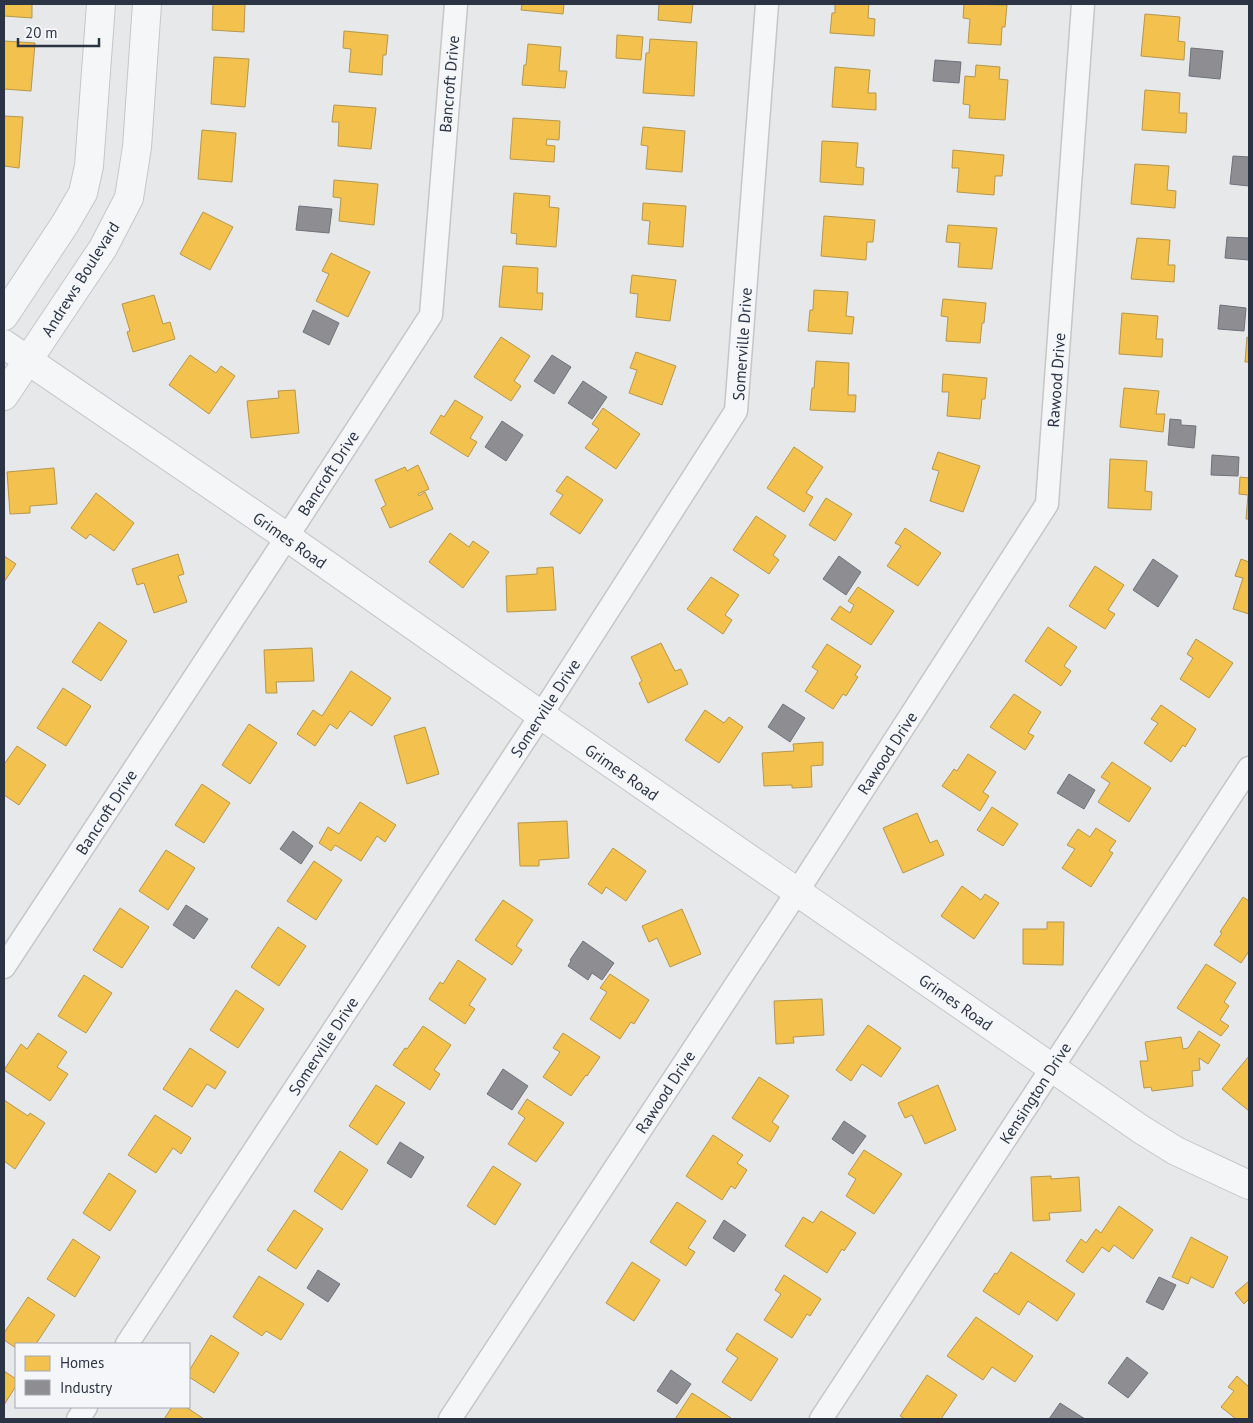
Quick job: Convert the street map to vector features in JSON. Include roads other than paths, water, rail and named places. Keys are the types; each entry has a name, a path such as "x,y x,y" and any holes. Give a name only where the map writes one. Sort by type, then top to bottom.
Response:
{"street":[{"path":"4,316 83,192 90,166 101,4"},
{"name":"Andrews Boulevard","path":"4,396 103,248 129,198 137,147 147,4"},
{"name":"Bancroft Drive","path":"4,967 431,315 456,4"},
{"name":"Somerville Drive","path":"128,1343 541,715 736,411 767,4"},
{"name":"Rawood Drive","path":"450,1419 797,892 1046,504 1083,4"},
{"name":"Grimes Road","path":"4,344 287,537 541,715 1142,1130 1176,1150 1249,1185"},
{"name":"Kensington Drive","path":"821,1419 1249,768"},
{"path":"78,1419 85,1408"}]}
